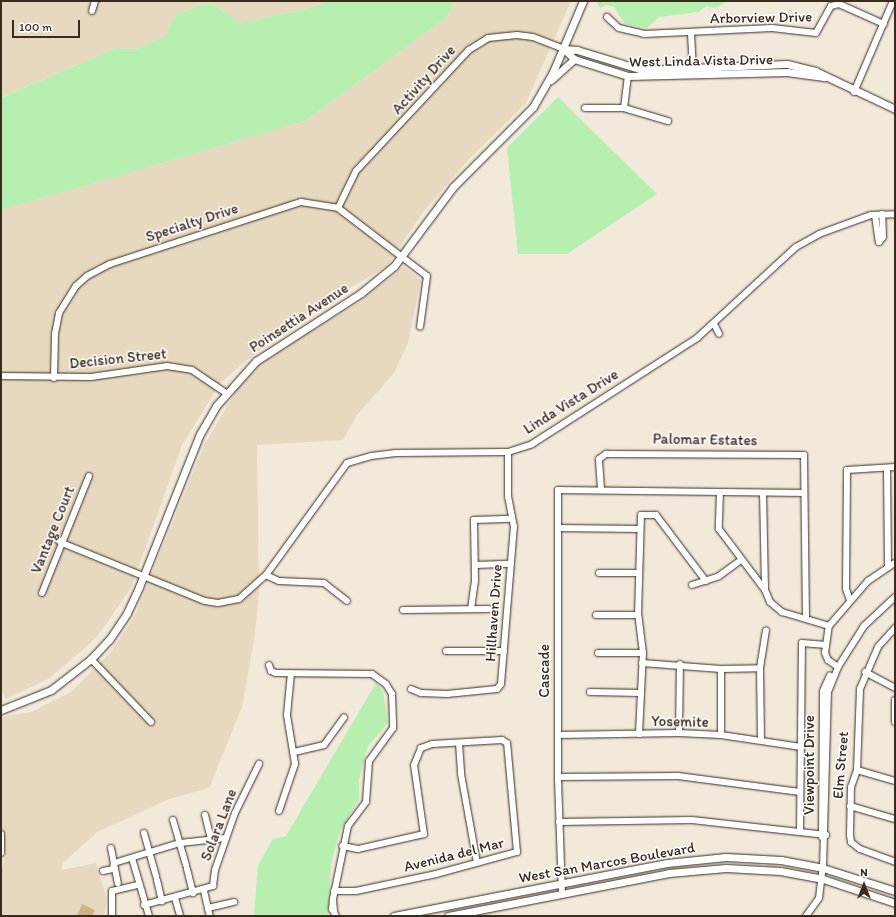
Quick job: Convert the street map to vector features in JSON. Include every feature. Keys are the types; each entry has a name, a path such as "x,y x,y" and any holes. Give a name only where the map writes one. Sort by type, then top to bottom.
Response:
{"main road":[{"name":"Poinsettia Avenue","path":"1,710 51,690 91,659 127,613 143,577 200,434 226,393 256,361 361,293 402,257 453,187 515,127 533,107 548,82 564,48 583,1"},
{"path":"548,82 574,59 564,48"},
{"name":"West Linda Vista Drive","path":"564,48 577,50 630,68 787,64 816,71 854,92 895,109"},
{"name":"West Linda Vista Drive","path":"574,59 628,76 693,76 787,72 825,77"},
{"name":"West San Marcos Boulevard","path":"394,916 690,859 756,858 823,868 895,891"},
{"name":"West San Marcos Boulevard","path":"448,916 562,894 705,870 755,869 823,879 895,903"}],"street":[{"path":"92,11 96,1"},
{"path":"854,92 893,1"},
{"name":"Arborview Drive","path":"607,17 619,28 631,32 691,33 772,28 816,33 831,6 839,4 884,24"},
{"name":"Arborview Drive","path":"691,33 693,76"},
{"name":"Activity Drive","path":"338,208 356,171 473,47 488,38 520,35 564,48"},
{"path":"624,108 628,76"},
{"path":"585,108 624,108 668,121"},
{"name":"Specialty Drive","path":"54,378 55,334 59,313 76,286 93,272 290,204 314,202 338,208 355,218 427,276 420,327"},
{"path":"875,215 879,242 883,237 882,214"},
{"name":"Linda Vista Drive","path":"53,536 62,543 205,601 218,603 248,593 266,575 344,467 353,460 396,453 508,452 541,439 606,394 654,368 714,324 796,247 819,234 875,215 895,214"},
{"path":"714,324 719,334"},
{"name":"Decision Street","path":"1,376 91,378 179,367 203,376 226,393"},
{"name":"Hillhaven Drive","path":"411,689 421,693 447,694 497,689 501,684 512,519 508,497 508,452"},
{"name":"Palomar Estates","path":"600,490 599,458 606,454 713,453 804,455 803,493"},
{"path":"887,468 888,567"},
{"path":"850,600 846,589 847,470 895,468"},
{"name":"Vantage Court","path":"42,593 89,476"},
{"name":"Cascade","path":"562,894 560,883 558,777 558,490 600,490"},
{"path":"600,490 803,493 806,617"},
{"path":"720,492 719,529 765,590 775,608 806,617 829,626"},
{"path":"763,493 765,590"},
{"path":"639,734 643,653 638,616 641,515 656,515 706,581"},
{"path":"471,609 475,565 474,520 512,519"},
{"path":"558,528 640,529"},
{"path":"692,585 719,576 741,560"},
{"path":"475,565 510,564"},
{"path":"838,667 828,660 826,645 829,626 868,581 895,564"},
{"path":"599,573 639,573"},
{"path":"266,575 279,581 319,582 347,600"},
{"name":"Viewpoint Drive","path":"806,916 819,898 823,879 823,691 831,673 838,667 873,615 895,597"},
{"path":"403,610 489,609"},
{"path":"596,615 638,616"},
{"name":"Elm Street","path":"895,628 878,647 865,672 857,710 857,770 850,806 851,842 860,848 895,862"},
{"path":"761,740 760,668 766,630"},
{"path":"800,831 802,643 826,645"},
{"path":"446,651 504,651"},
{"path":"598,653 643,653"},
{"path":"91,659 151,722"},
{"path":"642,663 680,664 721,669 760,668"},
{"path":"679,733 680,664"},
{"path":"268,665 270,671 291,673 372,674 386,684 392,694 393,728 373,752 367,772 366,802 348,826 342,846 333,899 335,914"},
{"path":"721,669 721,735"},
{"path":"865,672 895,688"},
{"path":"279,810 295,771 294,752 287,715 291,673"},
{"path":"590,692 641,693"},
{"path":"895,700 895,722"},
{"path":"294,752 324,745 344,717"},
{"name":"Yosemite","path":"558,735 679,733 721,735 801,747"},
{"name":"Avenida del Mar","path":"334,891 356,891 514,854 518,849 505,740 459,743"},
{"path":"342,846 358,848 424,834 414,765 416,754 426,746 459,743 461,774 477,863"},
{"name":"Solara Lane","path":"204,891 213,886 215,870 226,838 259,764"},
{"path":"857,770 895,781"},
{"path":"558,777 678,776 800,792"},
{"path":"850,806 895,819"},
{"path":"205,815 211,839"},
{"name":"Solara Lane","path":"173,820 193,893"},
{"path":"559,822 692,820 824,834"},
{"path":"144,833 162,901"},
{"path":"1,834 1,853"},
{"path":"114,863 180,843 226,838"},
{"path":"111,848 118,883"},
{"path":"132,858 144,905 149,916"},
{"path":"103,871 113,868 114,863"},
{"path":"112,916 112,891 139,885"},
{"path":"144,905 204,891 210,916"},
{"path":"175,898 180,916"},
{"path":"208,908 234,902"}],"shaded area":[{"path":"1,1 330,1 306,9 241,23 209,2 176,14 165,36 137,49 116,48 2,97"},
{"path":"455,1 571,1 526,103 469,159 423,212 387,266 294,321 221,382 182,445 131,588 96,638 50,678 6,699 1,688 2,210 305,121 446,18"},
{"path":"404,266 421,280 408,343 394,373 357,415 343,440 257,445 259,593 254,641 242,707 209,788 169,799 97,832 62,864 62,870 96,863 107,899 104,916 1,916 1,873 5,854 1,820 1,717 31,712 71,692 110,653 134,617 205,443 240,385 269,356 356,304"}],"green space":[{"path":"330,1 455,1 446,18 305,121 2,210 1,214 1,86 3,97 116,48 137,49 165,36 176,14 209,2 241,23 306,9"},
{"path":"596,1 730,1 714,8 707,6 698,12 659,17 647,28 625,24 614,7 606,5 600,8"},
{"path":"558,97 657,194 567,254 518,254 507,148"},
{"path":"376,683 383,691 388,723 368,746 359,779 359,800 340,831 331,864 328,916 254,916 258,865 273,839 286,836"}],"building":[{"path":"82,904 95,910 92,916 77,916"}]}
